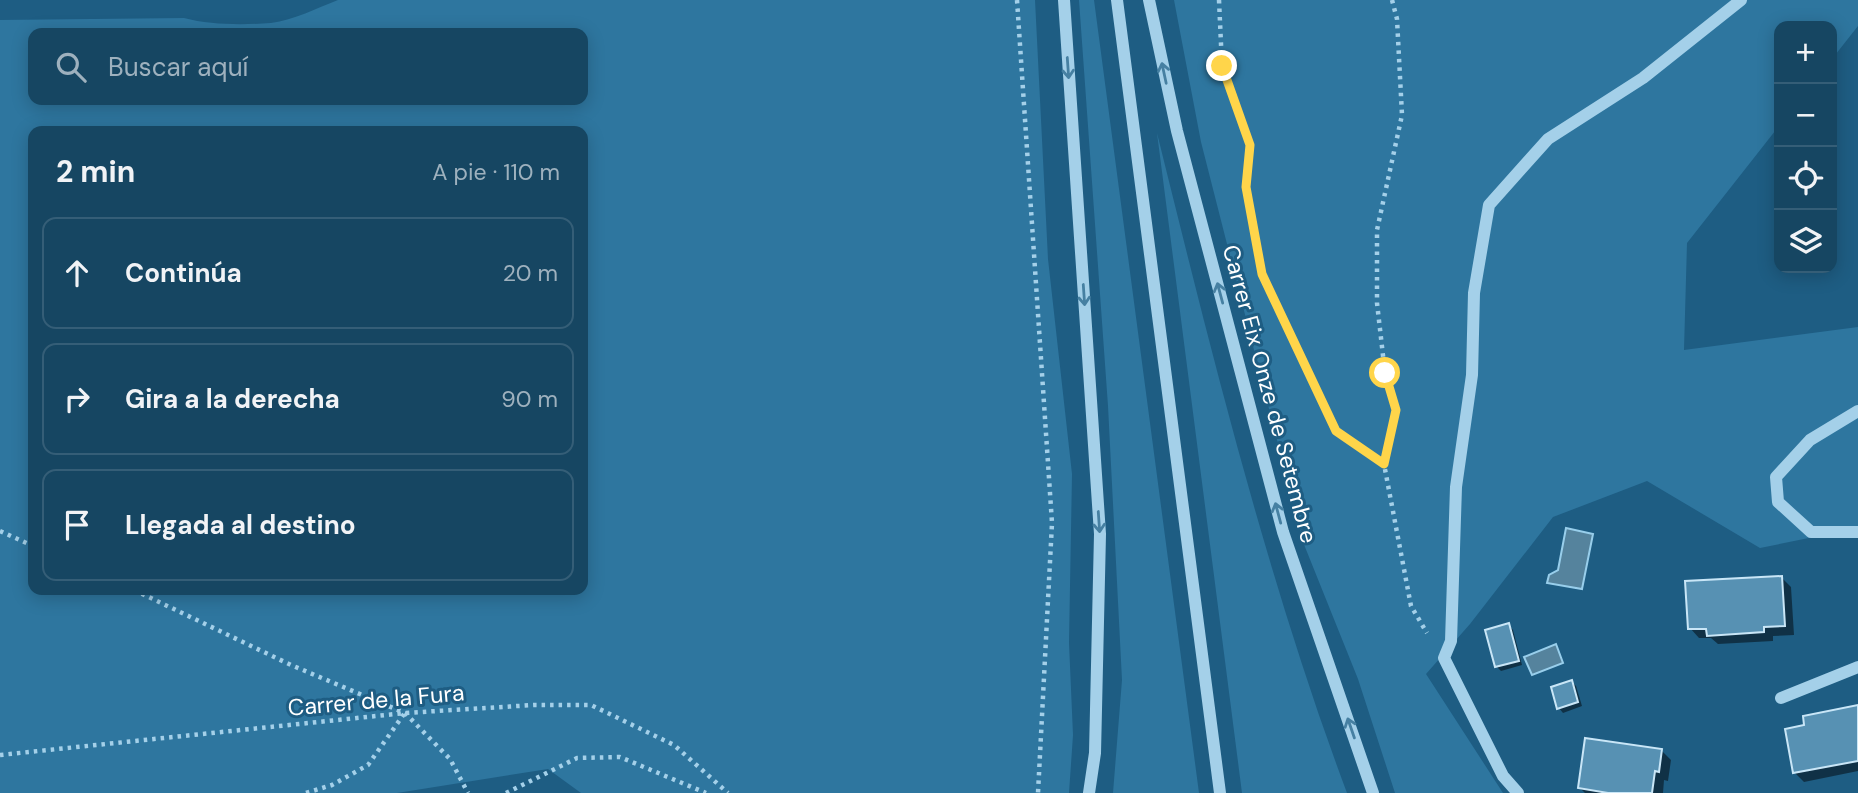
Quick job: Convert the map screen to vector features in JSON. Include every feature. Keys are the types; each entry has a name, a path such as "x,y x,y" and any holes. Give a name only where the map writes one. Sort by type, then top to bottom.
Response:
{"street":[{"path":"1064,0 1100,534 1095,753 1089,793"},
{"path":"1117,0 1220,793"},
{"name":"Carrer Eix Onze de Setembre","path":"1149,0 1177,131 1283,532 1373,793"},
{"path":"1518,793 1503,776 1444,658 1451,641 1456,488 1472,375 1474,293 1489,205 1548,139 1643,78 1741,0"},
{"path":"1858,411 1810,440 1776,477 1778,502 1811,532 1858,532"},
{"path":"1781,698 1858,667"}],"path":[{"path":"1017,0 1052,523 1038,793"},
{"path":"1219,0 1222,66 1250,145 1246,187 1262,274 1336,431 1384,464"},
{"path":"1392,0 1397,19 1402,115 1377,230 1377,303 1385,373 1396,410 1384,464 1411,606 1444,658"},
{"path":"0,531 28,544"},
{"path":"144,595 291,665 405,713 450,759 468,793"},
{"name":"Carrer de la Fura","path":"0,755 405,713 534,705 591,705 674,745 728,793"},
{"path":"306,793 332,785 368,765 405,713"},
{"path":"506,793 577,758 620,757 706,793"}],"shaded area":[{"path":"338,0 1035,0 1048,259 1072,474 1069,643 1073,735 1069,793 581,793 548,769 397,793 0,793 0,20 184,18 216,23 260,24 305,13"},
{"path":"1079,0 1094,0 1199,793 1113,793 1122,680 1108,406"},
{"path":"1174,0 1858,0 1858,26 1837,53 1837,21 1774,21 1774,132 1687,243 1684,350 1858,327 1858,528 1760,548 1647,481 1553,517 1470,624 1426,674 1503,793 1395,793 1358,679 1303,542 1201,142"},
{"path":"1157,133 1220,383 1266,549 1291,631 1347,793 1242,793"},
{"path":"1566,528 1593,534 1582,589 1547,583 1549,575 1558,570"},
{"path":"1556,644 1563,663 1532,675 1524,657"}],"building":[{"path":"1782,576 1785,626 1764,627 1764,632 1707,636 1706,629 1688,629 1685,581"},
{"path":"1509,623 1519,661 1495,667 1485,630"},
{"path":"1572,680 1578,702 1557,709 1551,687"},
{"path":"1858,705 1858,761 1793,773 1785,729 1804,725 1803,716"},
{"path":"1585,738 1662,749 1659,772 1655,771 1652,793 1608,793 1578,788"}],"route":[{"path":"1222,66 1250,145 1246,187 1262,274 1336,431 1384,464 1396,410 1385,373"}]}
